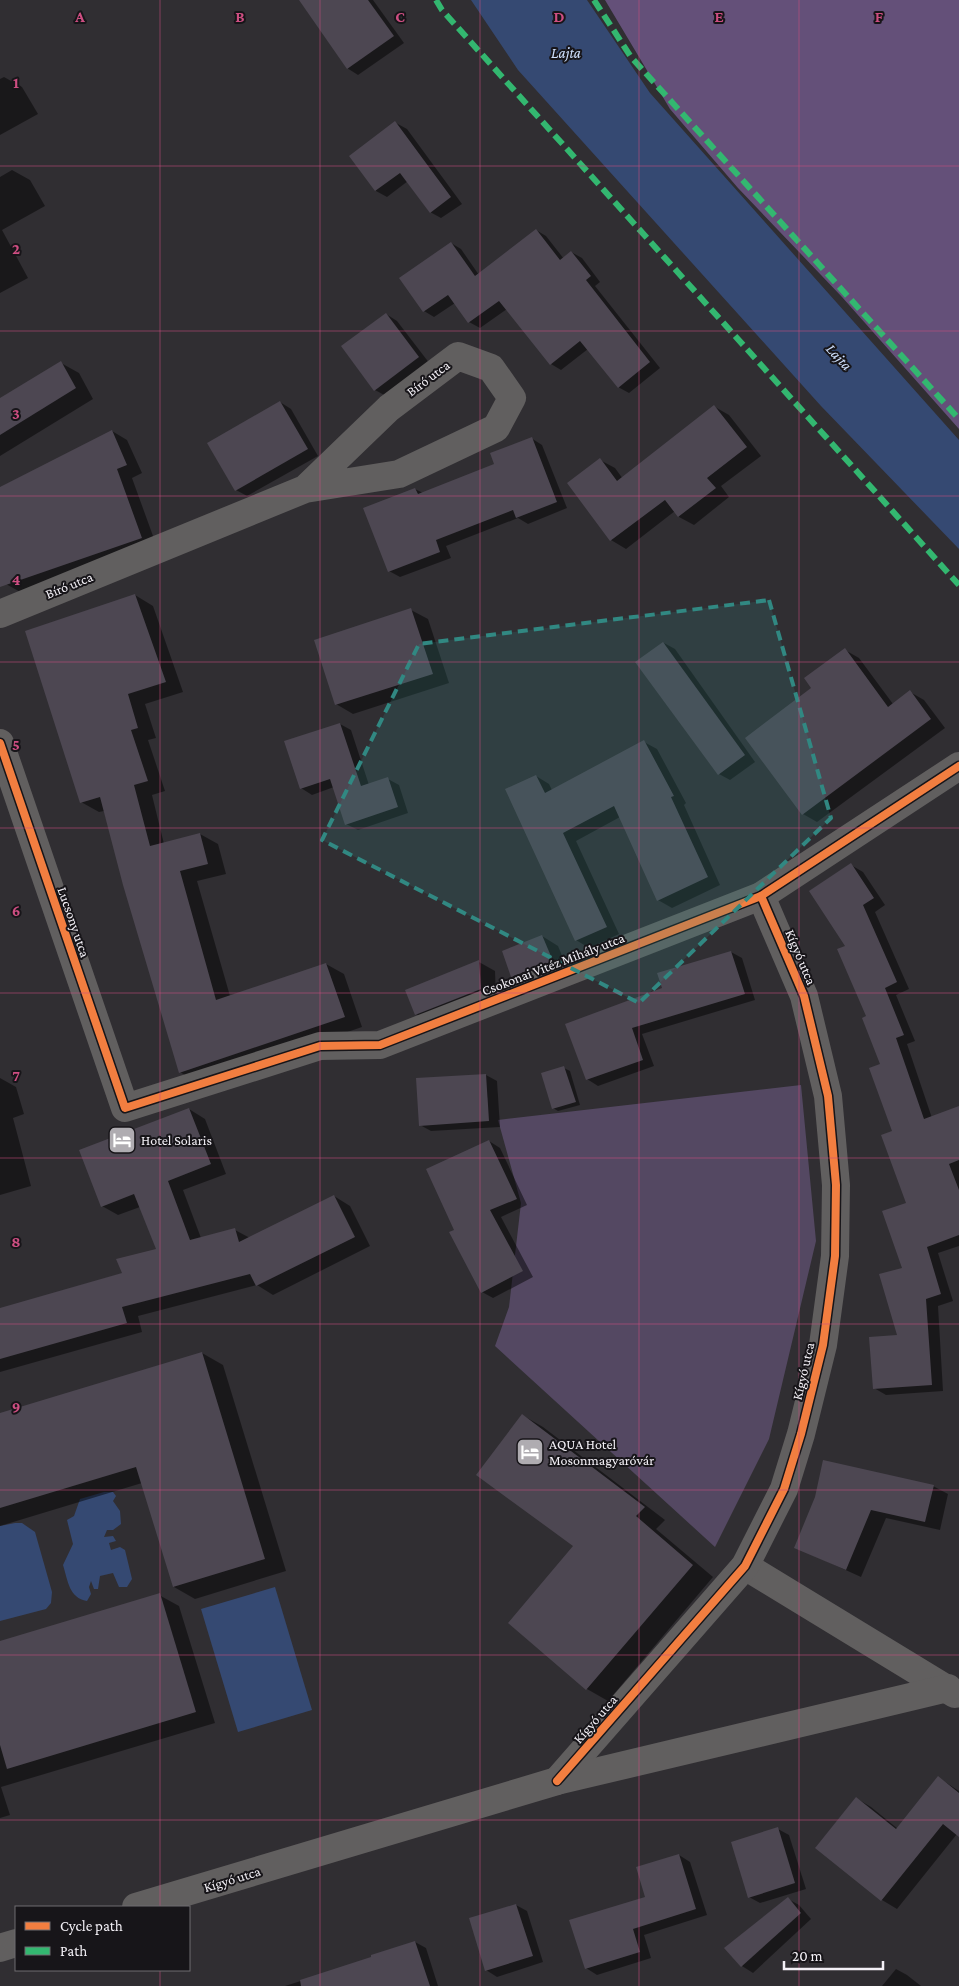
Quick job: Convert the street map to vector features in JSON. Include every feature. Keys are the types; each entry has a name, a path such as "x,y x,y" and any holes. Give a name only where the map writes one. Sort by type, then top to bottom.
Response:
{"street":[{"name":"Bíró utca","path":"0,614 305,489 399,474 496,428 512,398 491,368 458,356 388,408 305,489"},
{"name":"Lucsony utca","path":"0,743 125,1108"},
{"name":"Csokonai Vitéz Mihály utca","path":"125,1108 320,1046 380,1045 761,896 959,766"},
{"name":"Kígyó utca","path":"557,1781 745,1566 784,1489 801,1434 823,1346 836,1256 836,1185 828,1096 804,996 761,896"},
{"name":"Kígyó utca","path":"745,1566 953,1692"},
{"name":"Kígyó utca","path":"139,1906 557,1781 953,1692"},
{"path":"0,1948 15,1943"}],"highlighted area":[{"path":"769,600 831,818 639,1003 322,840 419,644"}],"shaded area":[{"path":"605,0 959,0 959,429 842,297 738,188 670,109"},
{"path":"801,1085 816,1241 769,1439 715,1547 495,1346 509,1307 521,1203 498,1120"}],"water":[{"name":"Lajta","path":"471,0 587,0 650,93 959,440 959,549 821,406 518,70"},
{"path":"104,1492 113,1492 116,1496 113,1501 120,1511 121,1524 113,1530 107,1530 104,1537 113,1536 116,1541 109,1543 111,1550 120,1547 125,1550 132,1579 127,1587 119,1587 113,1573 100,1576 98,1589 94,1589 91,1581 89,1587 91,1594 87,1601 73,1593 63,1565 73,1544 67,1520 74,1516 80,1499"},
{"path":"22,1523 35,1532 52,1592 51,1603 46,1609 0,1621 0,1526"},
{"path":"275,1587 312,1710 238,1732 201,1609"}],"building":[{"path":"299,0 368,0 394,36 347,69"},
{"path":"395,121 451,197 430,213 400,173 375,191 349,156"},
{"path":"536,229 560,260 571,251 591,276 586,280 650,362 618,388 580,341 550,365 499,301 468,323 448,295 423,312 399,278 451,242 475,276"},
{"path":"386,313 419,357 374,391 341,346"},
{"path":"61,361 76,388 0,435 0,398"},
{"path":"280,401 308,449 235,491 207,443"},
{"path":"714,405 747,447 707,478 716,488 678,517 665,500 610,541 567,483 600,458 617,481"},
{"path":"112,430 127,465 117,469 142,538 0,587 0,487"},
{"path":"532,437 557,502 516,518 513,510 436,540 440,552 388,572 363,508 415,488 418,494 494,464 490,453"},
{"path":"135,594 166,682 128,694 138,728 131,730 148,781 134,785 150,846 200,833 208,864 180,871 216,1000 326,963 345,1017 179,1073 123,885 100,797 80,803 25,631"},
{"path":"411,608 433,674 335,705 314,640"},
{"path":"663,642 745,755 718,775 635,662"},
{"path":"845,648 888,707 910,690 931,719 802,815 745,738 811,688 804,678"},
{"path":"340,723 361,786 388,777 398,807 345,825 330,779 300,789 284,741"},
{"path":"644,740 674,796 671,797 708,877 657,901 614,806 563,833 607,927 575,941 505,789 536,775 545,793"},
{"path":"851,863 874,898 863,905 897,982 885,988 904,1035 896,1038 924,1119 959,1106 959,1160 949,1164 959,1190 959,1235 927,1247 941,1294 926,1299 932,1385 873,1389 869,1337 897,1335 879,1274 902,1268 882,1211 906,1203 881,1135 892,1131 869,1068 880,1064 862,1018 866,1016 837,949 845,946 809,891"},
{"path":"542,935 553,961 511,977 502,951"},
{"path":"731,951 745,994 632,1028 643,1060 586,1080 565,1024 662,988 657,973"},
{"path":"479,960 481,989 415,1015 405,990"},
{"path":"564,1066 576,1102 552,1109 541,1073"},
{"path":"486,1074 489,1121 419,1126 416,1078"},
{"path":"189,1108 211,1164 168,1181 190,1240 235,1228 239,1242 334,1195 355,1237 256,1286 250,1274 122,1307 127,1323 0,1359 0,1308 122,1273 116,1259 156,1249 134,1194 101,1207 79,1150"},
{"path":"489,1140 517,1199 490,1210 523,1271 481,1293 449,1232 454,1230 426,1169"},
{"path":"202,1352 265,1559 173,1587 136,1467 0,1508 0,1413"},
{"path":"522,1414 645,1507 636,1516 693,1565 586,1690 508,1623 573,1546 476,1475"},
{"path":"823,1460 934,1485 925,1522 871,1510 846,1570 794,1548 815,1497"},
{"path":"160,1593 196,1712 7,1769 0,1745 0,1641"},
{"path":"938,1776 959,1793 959,1837 943,1824 881,1901 815,1848 856,1797 896,1829"},
{"path":"778,1827 795,1883 748,1898 731,1842"},
{"path":"679,1854 696,1909 633,1929 640,1952 585,1969 569,1920 645,1897 636,1867"},
{"path":"788,1897 801,1913 741,1967 724,1948"},
{"path":"516,1904 533,1956 485,1971 469,1918"},
{"path":"415,1941 430,1986 301,1986 300,1980"}],"marked path":[{"path":"436,0 442,10 959,585"},
{"path":"594,0 631,57 959,419"}],"cycle path":[{"path":"0,743 125,1108 320,1046 380,1045 761,896 959,766"},
{"path":"557,1781 745,1566 784,1489 801,1434 823,1345 835,1256 836,1185 828,1096 804,996 761,896"}],"place":[{"name":"Hotel Solaris","path":"122,1140"},
{"name":"AQUA Hotel Mosonmagyaróvár","path":"530,1452"}]}
